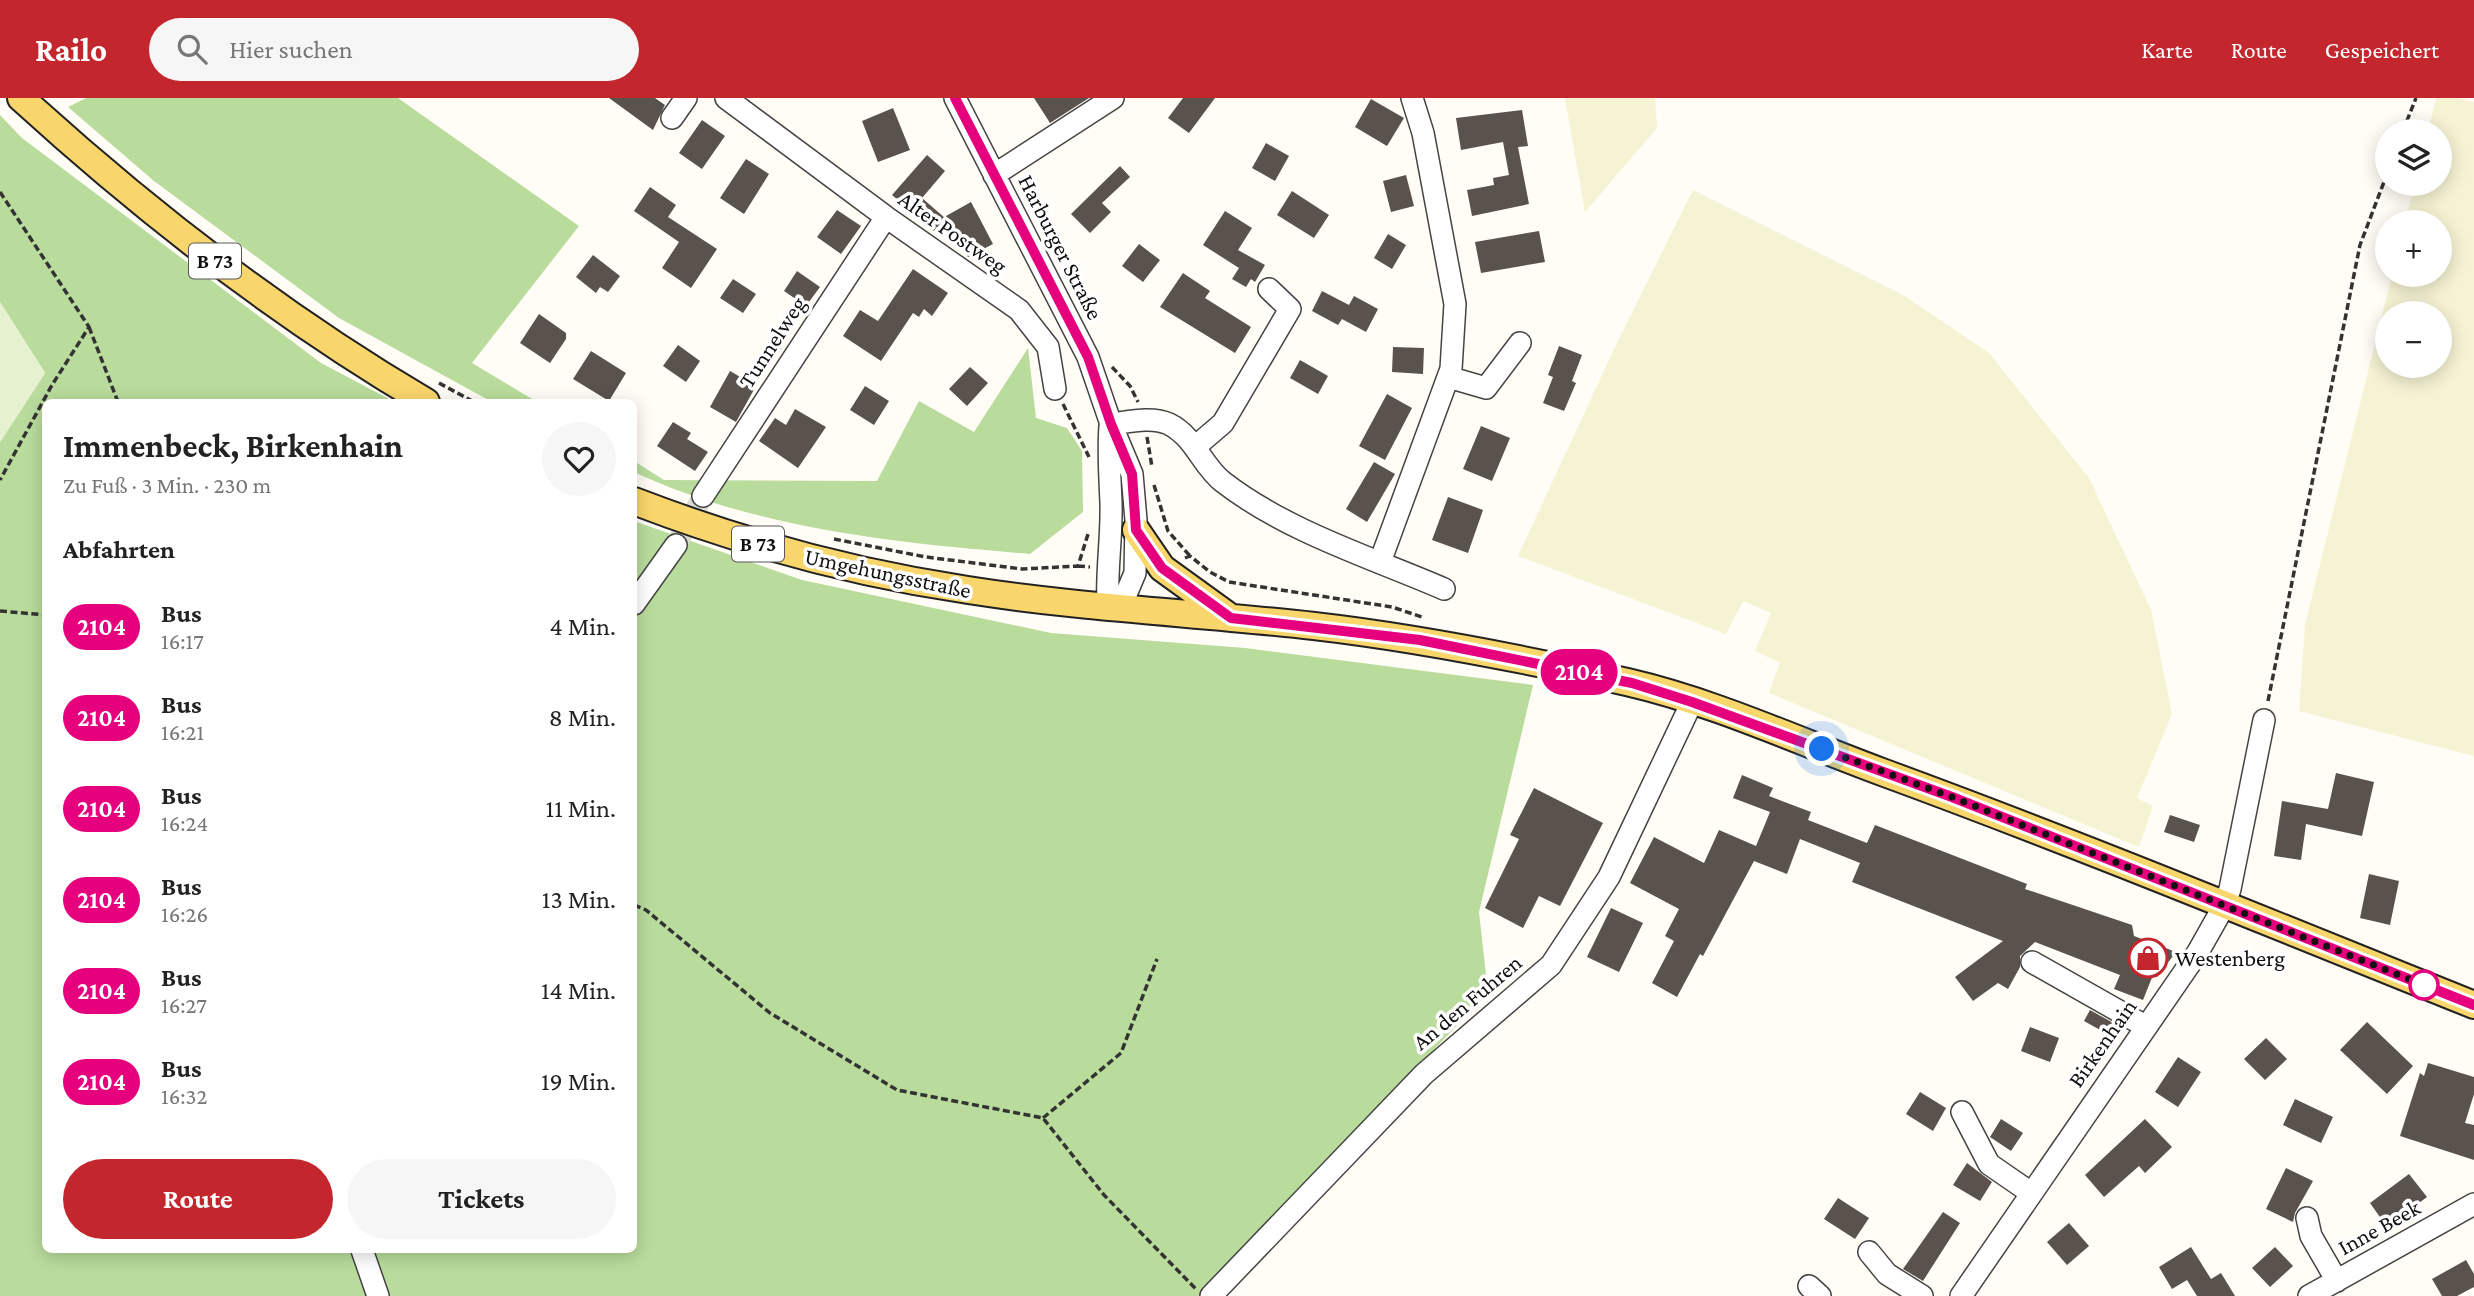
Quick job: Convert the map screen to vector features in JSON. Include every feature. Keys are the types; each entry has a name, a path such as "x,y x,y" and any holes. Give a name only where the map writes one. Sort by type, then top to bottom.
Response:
{"main road":[{"name":"B 73","path":"21,98 129,193 294,319 432,392"},
{"name":"Umgehungsstraße","path":"637,502 752,542 863,569 967,590 1108,607"},
{"path":"1136,530 1162,568 1231,618"},
{"name":"B 73","path":"1108,607 1420,640 1632,683 1692,702 1952,797 2474,1005"}],"street":[{"path":"672,118 686,98"},
{"name":"Alter Postweg","path":"726,98 886,217 1019,310 1048,346 1055,389"},
{"name":"Harburger Straße","path":"955,98 1088,357 1132,474 1136,530 1133,580 1121,599 1108,607 1106,569 1111,504 1107,466 1111,424"},
{"path":"994,175 1113,98"},
{"path":"1380,562 1448,377 1455,304 1423,133 1412,98"},
{"name":"Tunnelweg","path":"703,496 886,217"},
{"path":"1195,447 1223,423 1290,309 1269,289"},
{"path":"1448,377 1486,388 1520,342"},
{"path":"1111,424 1143,421 1167,423 1188,438 1221,481 1308,533 1444,589"},
{"path":"637,600 676,545"},
{"name":"An den Fuhren","path":"1211,1296 1424,1074 1551,965 1609,877 1692,702"},
{"name":"Birkenhain","path":"1961,1296 2198,952 2224,906 2264,720"},
{"path":"2032,962 2145,1027"},
{"path":"1962,1112 1989,1164 2031,1193"},
{"name":"Inne Beek","path":"2309,1296 2474,1204"},
{"path":"2307,1218 2311,1236 2337,1281"},
{"path":"1869,1252 1887,1274 1922,1296"},
{"path":"363,1253 378,1296"}],"path":[{"path":"2408,119 2416,98"},
{"path":"0,192 89,327 117,399"},
{"path":"2264,720 2360,245 2379,196"},
{"path":"44,399 89,327"},
{"path":"1055,389 1090,459"},
{"path":"432,392 461,399"},
{"path":"0,480 42,403"},
{"path":"823,536 926,557 1022,569 1078,566 1091,524"},
{"path":"0,611 42,615"},
{"path":"637,906 646,910 770,1013 897,1090 1043,1118 1104,1195 1203,1296"},
{"path":"1043,1118 1121,1053 1157,959"}],"shaded area":[{"path":"1565,98 1655,98 1657,128 1585,212"},
{"path":"2436,98 2459,98 2474,102 2474,756 2299,711 2305,625 2375,343 2375,378 2452,378 2452,301 2386,301 2389,287 2452,287 2452,210 2408,210 2412,196 2452,196 2452,119 2431,119"},
{"path":"1693,190 1903,295 1989,353 2089,478 2151,610 2172,714 2137,798 2153,806 2139,847 1769,693 1780,663 1755,651 1771,613 1743,601 1726,634 1518,556 1615,347"}],"green space":[{"path":"86,98 398,98 579,226 472,363 532,399 487,399 339,318 154,181 68,107"},
{"path":"0,115 22,138 321,363 389,399 42,399 42,1253 637,1253 637,522 802,580 1051,633 1245,648 1533,685 1479,912 1488,993 1198,1296 0,1296 0,442 45,373 0,302"},
{"path":"0,302 45,373 0,442"},
{"path":"1028,348 1036,418 1067,428 1082,451 1083,512 1030,554 929,545 778,520 728,507 637,473 637,463 664,480 877,481 919,401 974,432"}],"building":[{"path":"609,98 655,98 665,105 653,130"},
{"path":"1034,98 1089,98 1050,123"},
{"path":"1183,98 1215,98 1189,133 1168,118"},
{"path":"1371,99 1404,118 1387,146 1355,127"},
{"path":"893,108 910,150 878,162 862,121"},
{"path":"1522,110 1528,146 1518,147 1529,204 1472,216 1467,190 1494,185 1493,178 1509,175 1503,142 1461,150 1456,118"},
{"path":"702,120 725,136 702,169 679,153"},
{"path":"1266,143 1289,156 1275,181 1252,168"},
{"path":"927,155 945,171 922,198 945,218 934,231 892,195"},
{"path":"746,159 769,174 744,214 720,198"},
{"path":"1120,166 1130,177 1102,203 1111,212 1090,233 1071,214"},
{"path":"1406,175 1414,206 1391,212 1383,181"},
{"path":"650,187 676,205 668,217 717,249 691,288 662,268 679,242 634,211"},
{"path":"1292,191 1329,215 1314,238 1277,215"},
{"path":"971,202 993,244 968,257 946,216"},
{"path":"837,210 861,226 841,254 817,237"},
{"path":"1225,211 1252,228 1238,250 1265,265 1255,282 1251,279 1246,287 1232,279 1239,268 1203,245"},
{"path":"1539,231 1545,262 1481,273 1475,242"},
{"path":"1388,234 1406,245 1392,269 1374,258"},
{"path":"1139,244 1160,260 1143,282 1122,266"},
{"path":"593,255 620,276 608,292 600,287 596,293 576,277"},
{"path":"913,269 948,293 932,316 924,309 919,317 913,313 881,361 843,336 860,310 878,321"},
{"path":"797,271 820,287 806,306 784,291"},
{"path":"1183,273 1210,291 1205,298 1251,327 1235,353 1160,307"},
{"path":"733,279 756,294 743,313 720,298"},
{"path":"1322,291 1349,305 1354,296 1378,309 1366,332 1342,319 1338,325 1312,311"},
{"path":"539,314 566,333 566,339 550,363 520,343"},
{"path":"771,338 783,346 771,363 759,355"},
{"path":"678,345 700,361 686,382 663,366"},
{"path":"1559,346 1582,355 1572,381 1576,383 1564,411 1543,403 1553,377 1548,375"},
{"path":"1393,347 1424,348 1423,374 1392,372"},
{"path":"591,351 626,373 610,399 606,399 573,379"},
{"path":"1300,360 1328,376 1318,394 1290,378"},
{"path":"970,367 988,383 967,406 949,389"},
{"path":"730,371 756,386 736,422 710,407"},
{"path":"865,386 889,401 874,425 850,410"},
{"path":"1387,394 1412,408 1385,460 1359,446"},
{"path":"795,409 826,427 798,468 759,441 775,418 786,425"},
{"path":"673,422 691,433 687,439 708,452 695,471 657,446"},
{"path":"1481,426 1510,438 1492,481 1463,469"},
{"path":"1374,462 1395,474 1367,522 1346,509"},
{"path":"1448,497 1483,510 1468,553 1432,540"},
{"path":"2336,773 2374,782 2362,836 2306,824 2301,860 2274,856 2282,801 2328,809"},
{"path":"1742,775 1773,788 1769,796 1811,812 1808,820 1867,843 1875,825 2027,884 2025,889 2132,925 2134,936 2176,952 2157,977 2153,975 2143,1000 2114,989 2120,975 2035,942 2020,956 2020,967 2008,989 1998,983 1973,1001 1955,977 2003,941 1852,882 1860,863 1800,839 1787,874 1754,861 1703,956 1700,954 1677,997 1652,983 1674,941 1665,936 1679,909 1630,883 1654,837 1704,863 1719,830 1756,846 1770,812 1733,798"},
{"path":"1534,788 1603,823 1560,906 1539,896 1523,928 1485,908 1519,839 1510,835"},
{"path":"2170,815 2200,825 2194,842 2164,832"},
{"path":"2369,874 2399,881 2390,925 2360,918"},
{"path":"1611,908 1643,923 1619,972 1587,957"},
{"path":"2090,1010 2117,1025 2111,1036 2084,1021"},
{"path":"2367,1022 2413,1066 2387,1094 2340,1050"},
{"path":"2030,1027 2059,1038 2050,1062 2021,1051"},
{"path":"2266,1038 2287,1059 2265,1080 2244,1059"},
{"path":"2178,1057 2201,1072 2178,1107 2155,1092"},
{"path":"2428,1063 2474,1077 2474,1094 2465,1123 2474,1125 2474,1160 2400,1136 2420,1073 2424,1076"},
{"path":"1920,1092 1946,1108 1933,1131 1906,1114"},
{"path":"2295,1099 2333,1117 2321,1143 2283,1125"},
{"path":"2001,1119 2023,1133 2011,1151 1990,1137"},
{"path":"2145,1119 2172,1147 2145,1173 2139,1166 2104,1197 2085,1175"},
{"path":"1967,1163 1992,1182 1980,1201 1953,1185"},
{"path":"2286,1168 2313,1181 2295,1213 2293,1222 2266,1209"},
{"path":"2409,1174 2427,1197 2387,1227 2370,1203"},
{"path":"1838,1198 1869,1218 1855,1239 1824,1219"},
{"path":"1943,1212 1960,1223 1923,1281 1903,1269"},
{"path":"2069,1223 2089,1246 2067,1265 2047,1242"},
{"path":"2191,1247 2211,1279 2221,1273 2235,1296 2197,1296 2187,1280 2172,1289 2159,1267"},
{"path":"2275,1247 2293,1266 2270,1287 2252,1268"},
{"path":"2466,1260 2474,1274 2474,1287 2457,1296 2442,1296 2432,1279"}],"tunnel":[{"path":"676,545 703,496"}],"bus line":[{"name":"2104","path":"955,98 1088,357 1132,474 1136,530 1162,568 1231,618 1420,640 1632,683 1692,702 1952,797 2474,1005"}],"place":[{"name":"Westenberg","path":"2148,958"}],"route":[{"path":"1822,749 1952,797 2424,985"}]}
